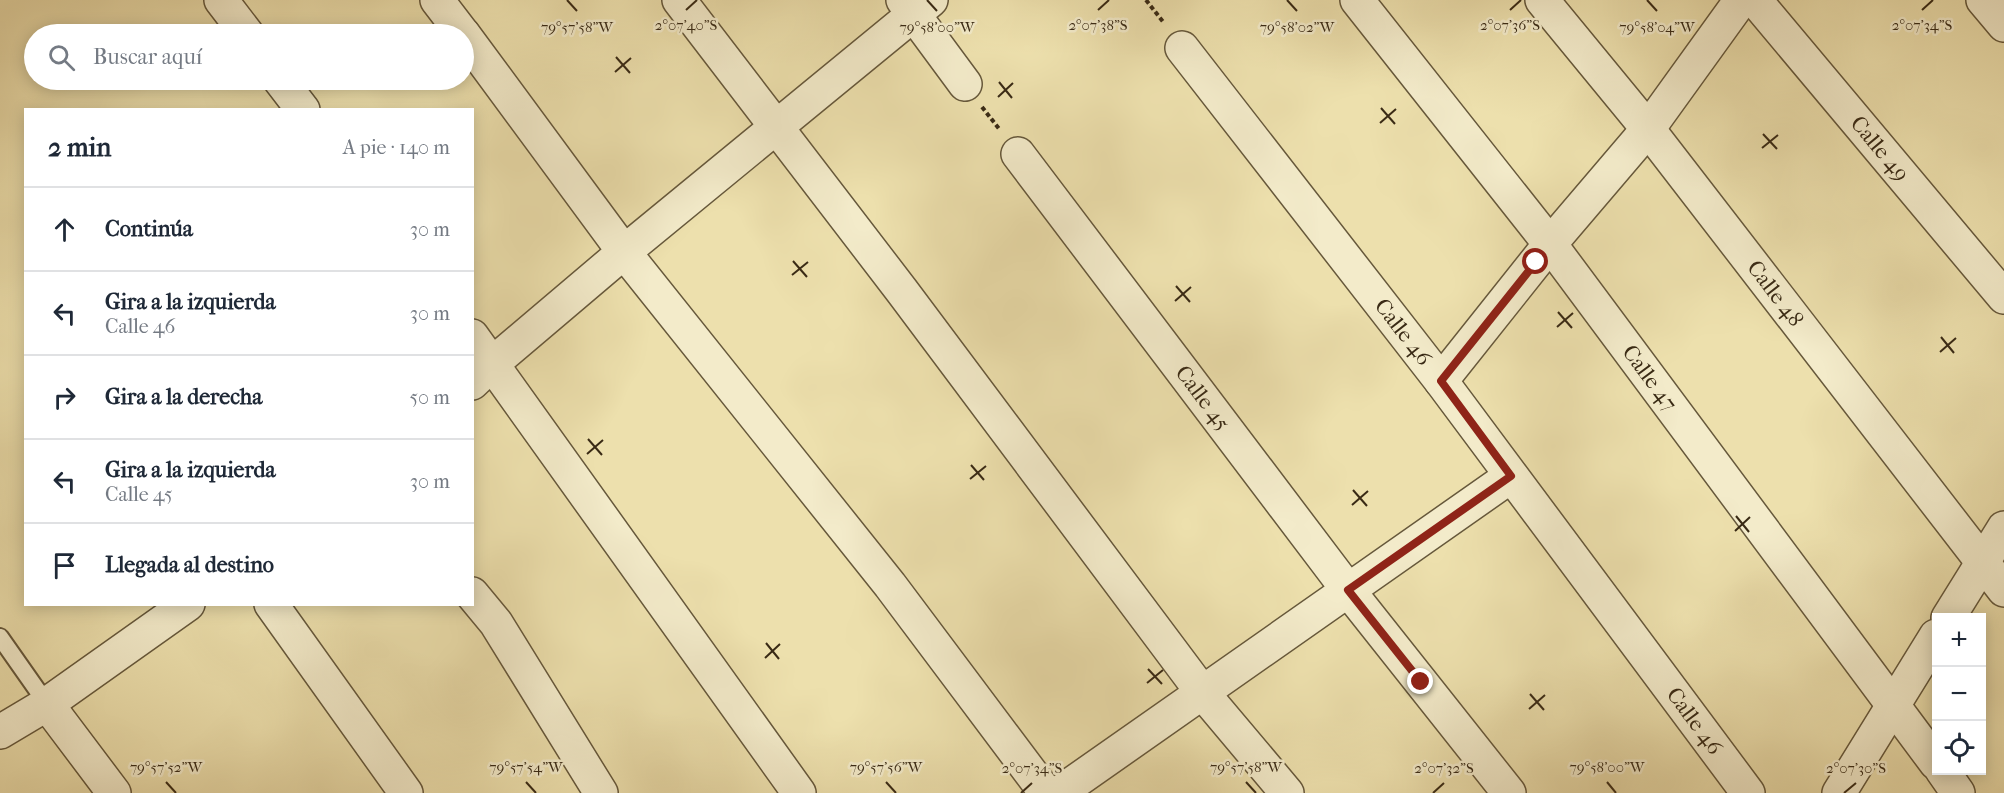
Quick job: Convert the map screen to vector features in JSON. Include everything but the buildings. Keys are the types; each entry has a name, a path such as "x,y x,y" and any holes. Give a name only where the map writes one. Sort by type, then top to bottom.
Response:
{"street":[{"path":"221,0 239,24"},
{"path":"437,0 455,24"},
{"path":"679,0 902,291 1202,693 1287,793"},
{"name":"Calle 47","path":"1357,0 1550,244 1932,756"},
{"name":"Calle 48","path":"1542,0 1648,129 2004,590"},
{"path":"1441,381 1550,244 1648,129 1741,0"},
{"name":"Calle 49","path":"1755,0 2004,297"},
{"path":"1983,0 2004,25"},
{"path":"483,373 775,127 916,4 965,84"},
{"name":"Calle 46","path":"1182,48 1441,381 1748,793"},
{"path":"474,50 624,252 890,585 1046,793"},
{"path":"288,90 301,108"},
{"name":"Calle 45","path":"1018,154 1348,590 1509,793"},
{"path":"474,343 483,373 799,793"},
{"path":"1059,793 1511,476"},
{"path":"1951,613 2004,528"},
{"path":"474,596 496,623 601,793"},
{"path":"0,732 46,704 185,606"},
{"path":"272,606 406,793"},
{"path":"1839,793 1932,642"},
{"path":"0,705 46,704"},
{"path":"46,704 114,793"},
{"path":"1945,775 1958,793"}],"lane":[{"path":"0,637 46,704"}],"path":[{"path":"965,84 1018,154"}],"route":[{"path":"1421,682 1348,590 1511,476 1441,381 1536,262"}]}
